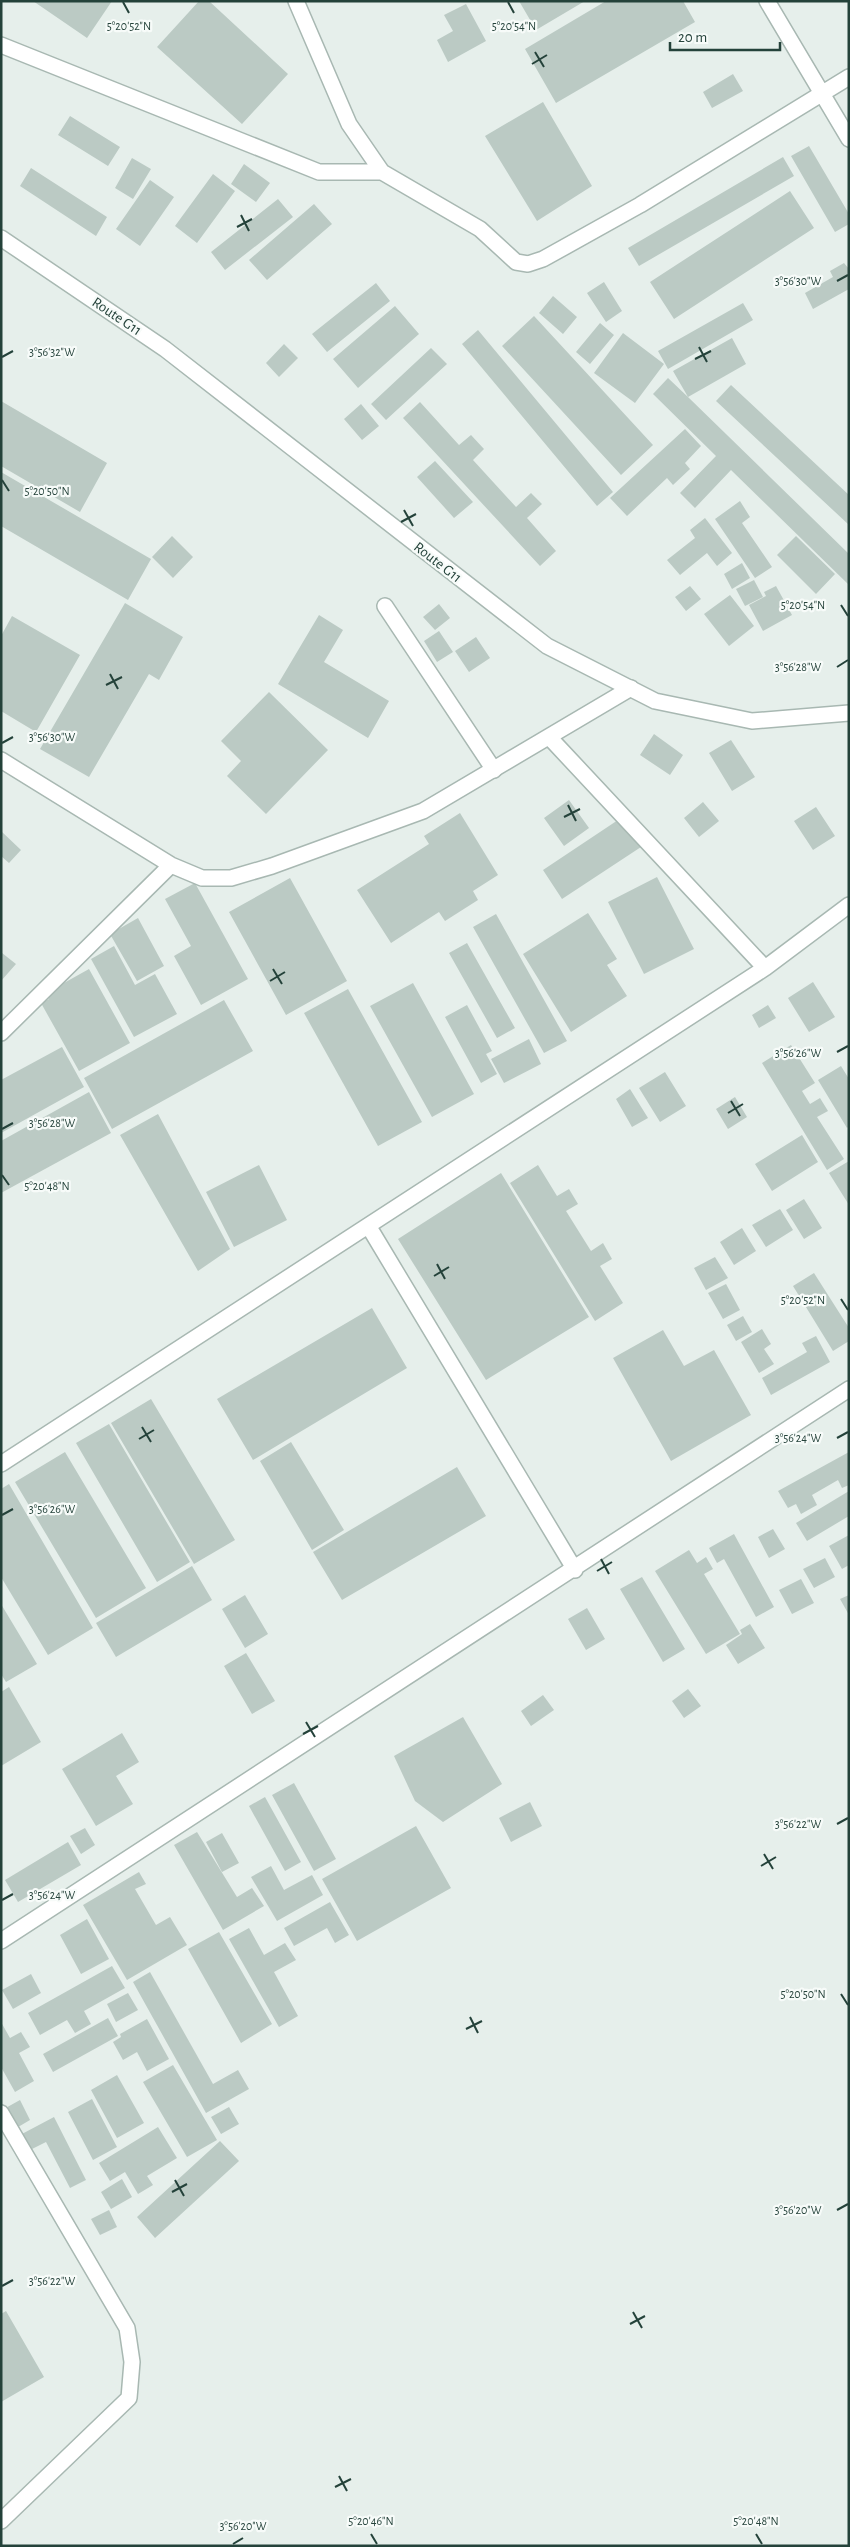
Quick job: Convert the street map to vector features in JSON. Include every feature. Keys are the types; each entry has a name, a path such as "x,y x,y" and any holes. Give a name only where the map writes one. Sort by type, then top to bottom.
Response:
{"street":[{"path":"296,1 349,124 382,172 480,230 516,262 528,264 543,259 640,205 849,77"},
{"path":"767,1 849,139"},
{"path":"1,45 319,172 382,172"},
{"name":"Route G11","path":"1,238 165,349 547,646 655,701 752,721 849,713"},
{"path":"385,606 494,770"},
{"path":"1,760 171,865 202,878 232,878 272,866 423,811 550,738 630,688"},
{"path":"550,738 765,968"},
{"path":"1,1033 171,865"},
{"path":"1,1464 369,1227 765,968 849,905"},
{"path":"369,1227 575,1570"},
{"path":"1,1941 575,1570 849,1390"},
{"path":"1,2113 127,2328 132,2362 129,2398 1,2521"}],"building":[{"path":"33,1 112,1 87,38"},
{"path":"199,1 209,1 288,74 242,124 157,47"},
{"path":"519,1 585,1 536,30"},
{"path":"606,1 683,1 695,22 556,103 525,49"},
{"path":"466,4 486,41 448,62 437,40 453,31 444,15"},
{"path":"733,74 743,91 712,108 703,92"},
{"path":"543,102 592,186 537,221 485,136"},
{"path":"70,116 120,147 108,166 58,135"},
{"path":"809,146 849,214 849,224 835,232 791,156"},
{"path":"783,157 794,176 639,266 628,248"},
{"path":"132,158 151,169 133,199 115,188"},
{"path":"244,164 270,183 256,202 231,184"},
{"path":"31,168 107,217 96,236 20,186"},
{"path":"213,174 235,191 197,243 175,226"},
{"path":"150,180 174,197 140,246 116,229"},
{"path":"790,191 814,228 674,319 650,282"},
{"path":"278,199 293,217 225,270 211,252"},
{"path":"314,204 332,224 267,280 249,260"},
{"path":"844,263 849,269 849,289 813,309 805,293 833,277 830,271"},
{"path":"604,282 622,311 606,322 587,293"},
{"path":"376,283 390,301 327,352 312,334"},
{"path":"553,296 577,317 563,334 539,313"},
{"path":"743,303 753,320 668,369 658,351"},
{"path":"395,306 419,334 358,388 333,359"},
{"path":"534,316 653,445 621,475 502,346"},
{"path":"600,323 614,335 590,364 576,352"},
{"path":"478,330 613,492 597,506 462,344"},
{"path":"623,333 664,364 635,403 594,373"},
{"path":"732,338 746,364 688,397 673,371"},
{"path":"284,344 298,358 279,377 266,363"},
{"path":"431,348 447,364 386,420 371,404"},
{"path":"668,378 849,554 849,585 731,470 695,508 680,493 716,456 653,394"},
{"path":"731,385 849,495 849,525 716,401"},
{"path":"1,401 107,463 80,512 1,466"},
{"path":"420,402 459,445 471,435 484,449 473,460 516,507 531,493 542,504 527,518 556,551 540,566 403,418"},
{"path":"361,404 379,426 362,440 344,419"},
{"path":"685,429 701,446 685,463 690,469 673,485 667,478 627,516 610,498"},
{"path":"435,461 473,502 454,518 417,477"},
{"path":"1,472 151,559 128,600 1,526"},
{"path":"740,501 750,517 742,523 772,567 755,578 715,519"},
{"path":"705,518 732,553 717,566 707,553 680,575 667,560 695,538 690,530"},
{"path":"172,536 193,557 173,578 152,557"},
{"path":"796,536 835,574 816,594 777,555"},
{"path":"742,563 750,578 732,589 724,574"},
{"path":"754,580 763,597 745,606 736,589"},
{"path":"690,586 701,599 686,611 675,597"},
{"path":"776,586 792,615 763,631 749,605 766,596 764,592"},
{"path":"730,595 754,626 729,646 704,614"},
{"path":"125,603 183,637 159,680 149,674 89,777 40,749"},
{"path":"439,604 450,618 435,630 423,617"},
{"path":"319,615 343,630 324,662 389,701 368,738 278,684"},
{"path":"12,616 80,655 36,732 1,711 1,636"},
{"path":"439,631 453,652 437,662 424,641"},
{"path":"476,637 490,658 469,672 455,651"},
{"path":"269,692 328,750 266,814 227,776 241,761 221,741"},
{"path":"654,734 683,755 670,775 640,755"},
{"path":"731,740 755,777 732,791 709,753"},
{"path":"569,800 589,828 564,846 544,818"},
{"path":"703,802 719,821 699,837 684,818"},
{"path":"816,807 835,836 813,850 794,821"},
{"path":"460,813 498,875 473,891 478,900 445,921 439,912 391,943 357,890 429,844 424,836"},
{"path":"621,818 641,847 562,899 543,870"},
{"path":"1,831 21,850 9,863 1,856"},
{"path":"657,877 694,949 644,974 608,902"},
{"path":"290,878 347,981 286,1015 229,912"},
{"path":"195,883 248,979 201,1005 174,956 191,946 165,899"},
{"path":"588,913 617,959 607,965 627,996 571,1032 523,954"},
{"path":"496,914 567,1041 544,1053 473,927"},
{"path":"138,918 164,966 137,981 110,934"},
{"path":"467,943 515,1028 497,1038 449,953"},
{"path":"114,946 135,985 155,974 177,1014 134,1037 91,959"},
{"path":"1,954 16,964 1,981"},
{"path":"89,969 130,1043 79,1071 41,1003 49,999 46,993"},
{"path":"813,982 835,1017 809,1032 788,998"},
{"path":"413,983 474,1094 432,1117 370,1006"},
{"path":"348,989 422,1122 378,1146 304,1013"},
{"path":"224,1000 253,1051 112,1129 84,1078"},
{"path":"467,1005 492,1051 486,1054 497,1074 481,1083 445,1017"},
{"path":"768,1005 776,1018 759,1028 752,1015"},
{"path":"529,1039 541,1064 504,1083 491,1059"},
{"path":"791,1045 815,1083 802,1091 810,1104 820,1098 828,1111 817,1117 844,1159 827,1170 762,1063"},
{"path":"62,1047 84,1087 1,1133 1,1080"},
{"path":"841,1066 849,1079 849,1126 847,1128 818,1080"},
{"path":"665,1072 686,1106 660,1122 639,1088"},
{"path":"630,1089 648,1118 632,1127 616,1099"},
{"path":"89,1092 111,1133 1,1193 1,1141"},
{"path":"735,1097 747,1117 728,1129 716,1109"},
{"path":"158,1114 230,1249 198,1271 120,1135"},
{"path":"802,1135 818,1162 772,1191 755,1164"},
{"path":"849,1161 849,1205 829,1173"},
{"path":"259,1165 287,1220 234,1247 206,1192"},
{"path":"538,1165 557,1196 569,1189 578,1204 566,1211 591,1251 603,1243 612,1259 600,1266 623,1303 595,1321 510,1183"},
{"path":"501,1173 589,1317 486,1380 398,1239"},
{"path":"804,1199 822,1228 804,1239 786,1210"},
{"path":"780,1209 793,1230 766,1247 752,1225"},
{"path":"742,1228 756,1251 734,1265 720,1242"},
{"path":"715,1257 728,1278 706,1290 694,1268"},
{"path":"814,1273 849,1328 849,1341 833,1351 793,1286"},
{"path":"726,1284 740,1310 723,1319 708,1293"},
{"path":"372,1308 407,1368 253,1460 217,1399"},
{"path":"743,1316 752,1332 736,1341 727,1325"},
{"path":"762,1329 771,1344 764,1349 774,1364 759,1373 741,1342"},
{"path":"663,1330 684,1366 714,1350 751,1415 671,1461 613,1358"},
{"path":"816,1336 830,1362 771,1395 762,1378 807,1352 802,1343"},
{"path":"151,1399 235,1540 194,1564 111,1423"},
{"path":"109,1424 190,1562 157,1582 76,1443"},
{"path":"291,1442 344,1530 312,1550 260,1461"},
{"path":"65,1452 146,1588 96,1618 15,1482"},
{"path":"849,1452 849,1485 842,1488 838,1480 812,1495 817,1505 801,1514 796,1504 788,1508 778,1491"},
{"path":"457,1467 486,1516 342,1600 313,1552"},
{"path":"9,1484 93,1628 48,1655 1,1577 1,1489"},
{"path":"849,1491 849,1516 807,1541 796,1523"},
{"path":"773,1529 785,1549 769,1558 758,1537"},
{"path":"734,1534 774,1607 756,1617 724,1559 717,1563 709,1548"},
{"path":"849,1535 849,1565 842,1569 829,1546"},
{"path":"689,1550 697,1563 706,1557 713,1569 704,1574 740,1634 706,1654 655,1571"},
{"path":"825,1558 835,1577 814,1588 803,1569"},
{"path":"192,1566 212,1600 116,1657 96,1623"},
{"path":"642,1577 685,1649 663,1662 620,1589"},
{"path":"801,1579 814,1603 792,1614 779,1590"},
{"path":"245,1595 268,1634 245,1648 222,1609"},
{"path":"849,1595 849,1615 840,1599"},
{"path":"1,1604 37,1664 6,1682 1,1674"},
{"path":"587,1608 605,1639 586,1650 568,1619"},
{"path":"750,1624 765,1648 738,1664 726,1645 742,1634 740,1630"},
{"path":"246,1653 275,1701 252,1714 224,1666"},
{"path":"9,1687 41,1742 1,1766 1,1692"},
{"path":"688,1689 701,1706 684,1718 672,1701"},
{"path":"543,1695 554,1710 531,1726 521,1711"},
{"path":"463,1717 502,1784 443,1822 415,1801 394,1756"},
{"path":"122,1733 139,1762 116,1776 133,1804 96,1826 62,1769"},
{"path":"294,1783 336,1859 314,1871 272,1795"},
{"path":"265,1797 301,1862 285,1871 249,1806"},
{"path":"530,1802 542,1826 511,1842 499,1818"},
{"path":"416,1826 451,1888 357,1941 322,1879"},
{"path":"85,1828 95,1845 81,1854 70,1836"},
{"path":"197,1832 237,1897 252,1888 264,1906 223,1930 174,1845"},
{"path":"222,1833 239,1863 222,1872 206,1842"},
{"path":"68,1842 81,1865 18,1902 5,1880"},
{"path":"271,1866 284,1890 312,1875 323,1895 277,1921 251,1877"},
{"path":"139,1872 146,1884 135,1889 156,1925 170,1917 187,1945 127,1980 83,1905"},
{"path":"330,1902 349,1935 335,1943 327,1928 294,1946 284,1928"},
{"path":"87,1919 109,1959 81,1974 60,1935"},
{"path":"249,1928 264,1955 285,1943 296,1960 274,1972 298,2016 279,2027 229,1939"},
{"path":"219,1932 272,2024 241,2043 188,1949"},
{"path":"112,1966 125,1988 84,2011 91,2024 75,2033 67,2020 40,2035 28,2013"},
{"path":"150,1972 213,2084 238,2070 249,2089 206,2113 133,1982"},
{"path":"31,1974 41,1993 13,2009 2,1990"},
{"path":"128,1993 138,2010 116,2022 107,2004"},
{"path":"108,2018 118,2036 53,2072 43,2054"},
{"path":"147,2019 169,2059 147,2071 137,2052 123,2060 113,2042 121,2037 120,2034"},
{"path":"1,2022 10,2038 21,2032 30,2047 19,2053 34,2081 15,2092 1,2067"},
{"path":"173,2065 217,2140 187,2157 143,2082"},
{"path":"117,2075 144,2123 117,2138 91,2090"},
{"path":"92,2099 117,2147 93,2160 68,2112"},
{"path":"20,2100 30,2120 13,2130 2,2110"},
{"path":"229,2107 239,2124 221,2134 211,2117"},
{"path":"54,2117 86,2180 70,2188 46,2142 28,2151 20,2135"},
{"path":"158,2127 177,2158 147,2176 153,2185 138,2194 125,2172 110,2181 99,2163"},
{"path":"220,2141 239,2161 155,2238 137,2217"},
{"path":"122,2179 132,2197 111,2209 101,2192"},
{"path":"109,2210 117,2227 100,2235 91,2219"},
{"path":"6,2311 44,2377 1,2402 1,2314"}]}
